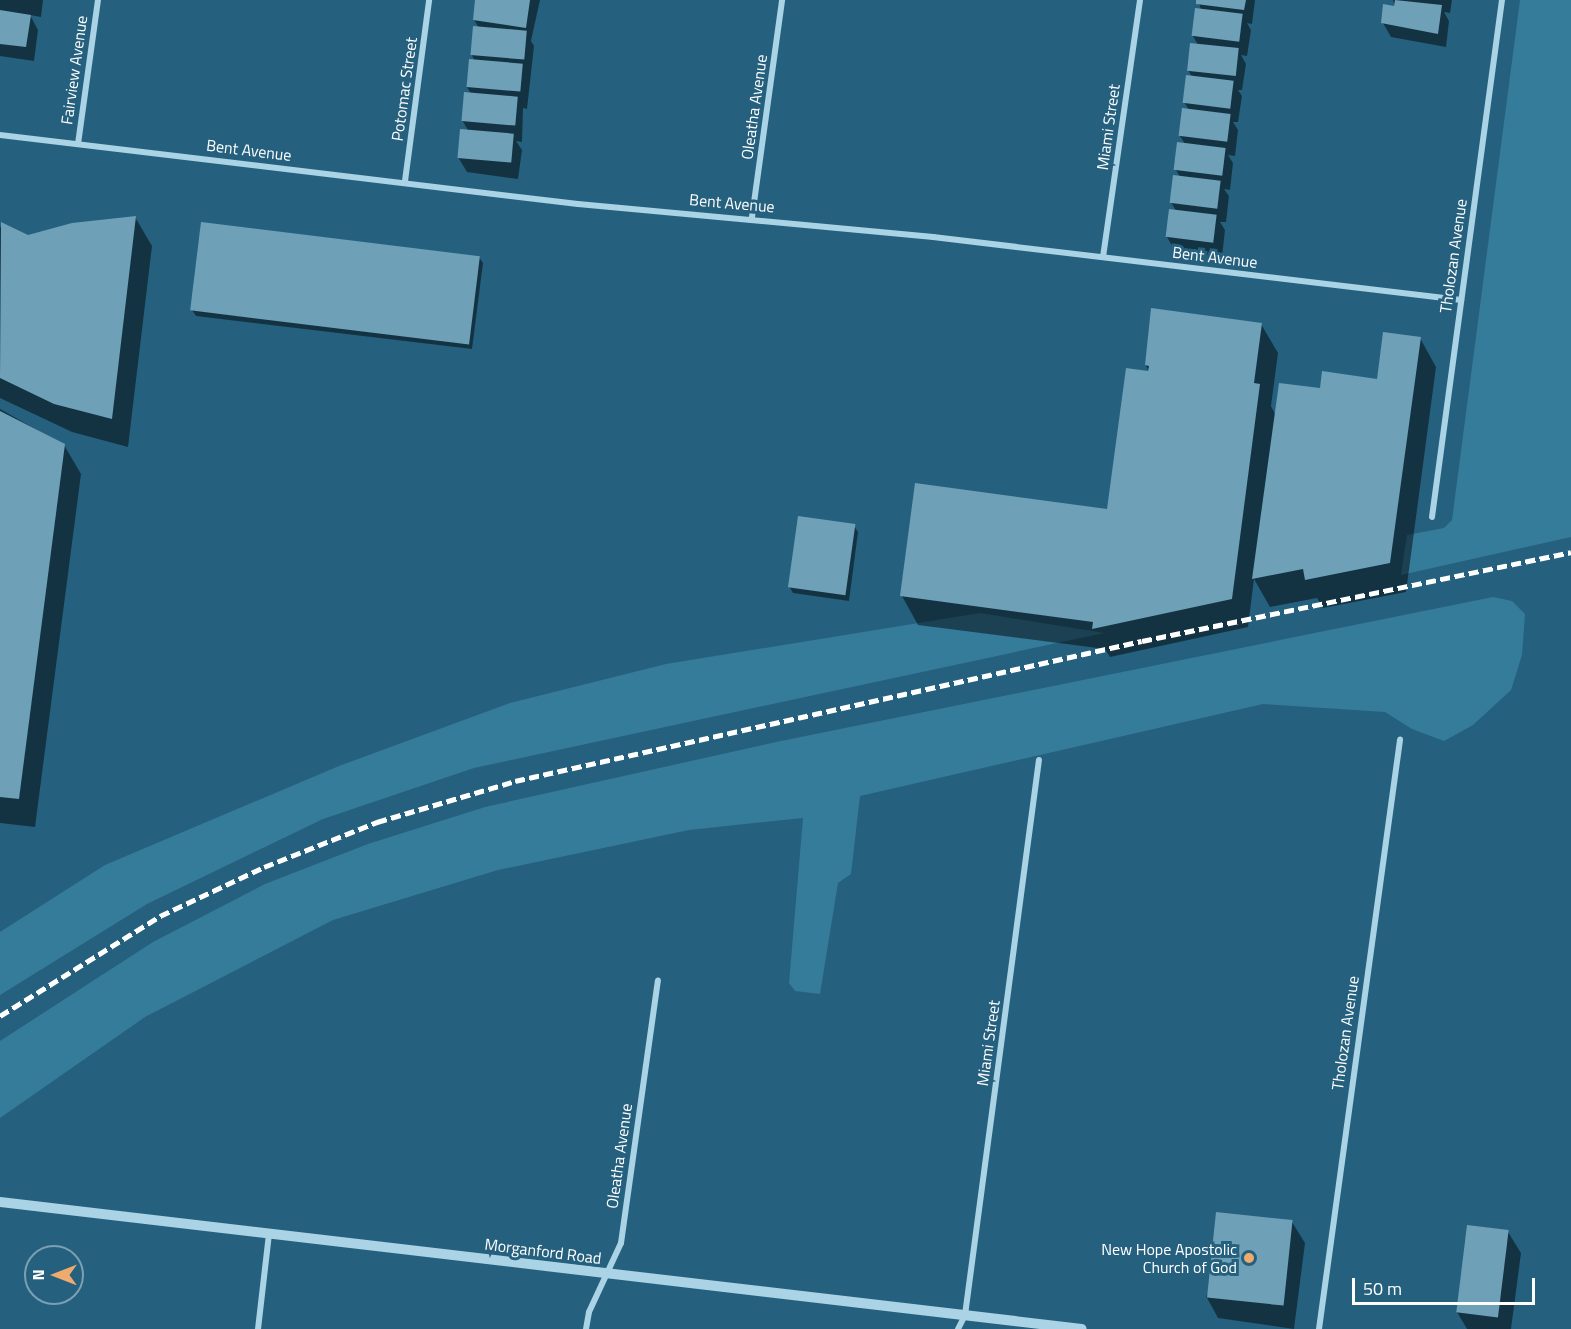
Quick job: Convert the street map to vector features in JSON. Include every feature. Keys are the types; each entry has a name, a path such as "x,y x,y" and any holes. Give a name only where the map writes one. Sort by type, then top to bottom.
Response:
{"street":[{"name":"Fairview Avenue","path":"78,144 98,0"},
{"name":"Potomac Street","path":"405,181 429,0"},
{"name":"Oleatha Avenue","path":"752,218 782,0"},
{"name":"Miami Street","path":"1103,257 1140,0"},
{"name":"Tholozan Avenue","path":"1432,517 1502,0"},
{"name":"Bent Avenue","path":"0,135 405,181 578,204 752,218 1461,300"},
{"name":"Tholozan Avenue","path":"1319,1329 1400,740"},
{"name":"Miami Street","path":"958,1329 965,1315 1040,760"},
{"name":"Oleatha Avenue","path":"586,1329 589,1312 621,1244 658,981"},
{"name":"Morganford Road","path":"0,1202 1082,1329"},
{"path":"258,1329 269,1234"}],"shaded area":[{"path":"1520,0 1571,0 1571,537 1401,575 1407,535 1444,528 1452,520"},
{"path":"1493,597 1512,601 1525,614 1522,655 1511,690 1473,725 1444,741 1412,729 1385,712 1263,704 860,796 851,874 838,883 820,994 795,991 789,983 803,818 689,830 498,870 333,920 145,1017 0,1118 0,1041 153,942 265,884 368,844 485,807 776,742"},
{"path":"980,613 1104,633 474,768 323,819 147,904 0,995 0,932 105,865 339,766 510,703 666,664"}],"building":[{"path":"475,0 530,0 526,28 473,20"},
{"path":"1196,0 1246,0 1244,10 1196,4"},
{"path":"1395,0 1442,5 1438,34 1381,23 1383,4 1394,6"},
{"path":"1195,8 1243,14 1239,42 1192,36"},
{"path":"0,10 31,15 26,47 0,44"},
{"path":"473,26 527,31 524,60 470,55"},
{"path":"1190,43 1239,48 1236,76 1187,71"},
{"path":"469,59 523,64 520,92 467,87"},
{"path":"1186,75 1234,81 1230,109 1183,103"},
{"path":"464,92 518,97 515,126 461,121"},
{"path":"1182,108 1231,114 1227,142 1179,136"},
{"path":"460,129 514,134 511,163 457,158"},
{"path":"1177,142 1226,148 1222,176 1174,170"},
{"path":"1173,175 1221,181 1217,209 1170,203"},
{"path":"1169,209 1217,215 1213,243 1166,237"},
{"path":"136,216 112,419 54,404 0,378 1,222 28,235 72,223"},
{"path":"201,222 480,256 469,345 190,310"},
{"path":"1151,308 1262,323 1254,383 1260,384 1232,599 1092,629 1093,622 900,596 915,483 1107,509 1126,368 1148,371 1149,366 1145,365"},
{"path":"1383,332 1421,337 1390,563 1305,580 1303,569 1252,579 1279,383 1320,388 1322,371 1377,379"},
{"path":"0,411 65,444 19,799 0,797"},
{"path":"798,516 855,524 845,595 788,587"},
{"name":"New Hope Apostolic Church of God","path":"1216,1212 1293,1220 1284,1306 1207,1298"},
{"path":"1467,1225 1509,1230 1498,1317 1456,1312"}],"railway":[{"path":"0,1016 160,916 264,867 377,822 515,781 1142,641 1571,552"}],"place":[{"name":"New Hope Apostolic Church of God","path":"1249,1258"}]}
